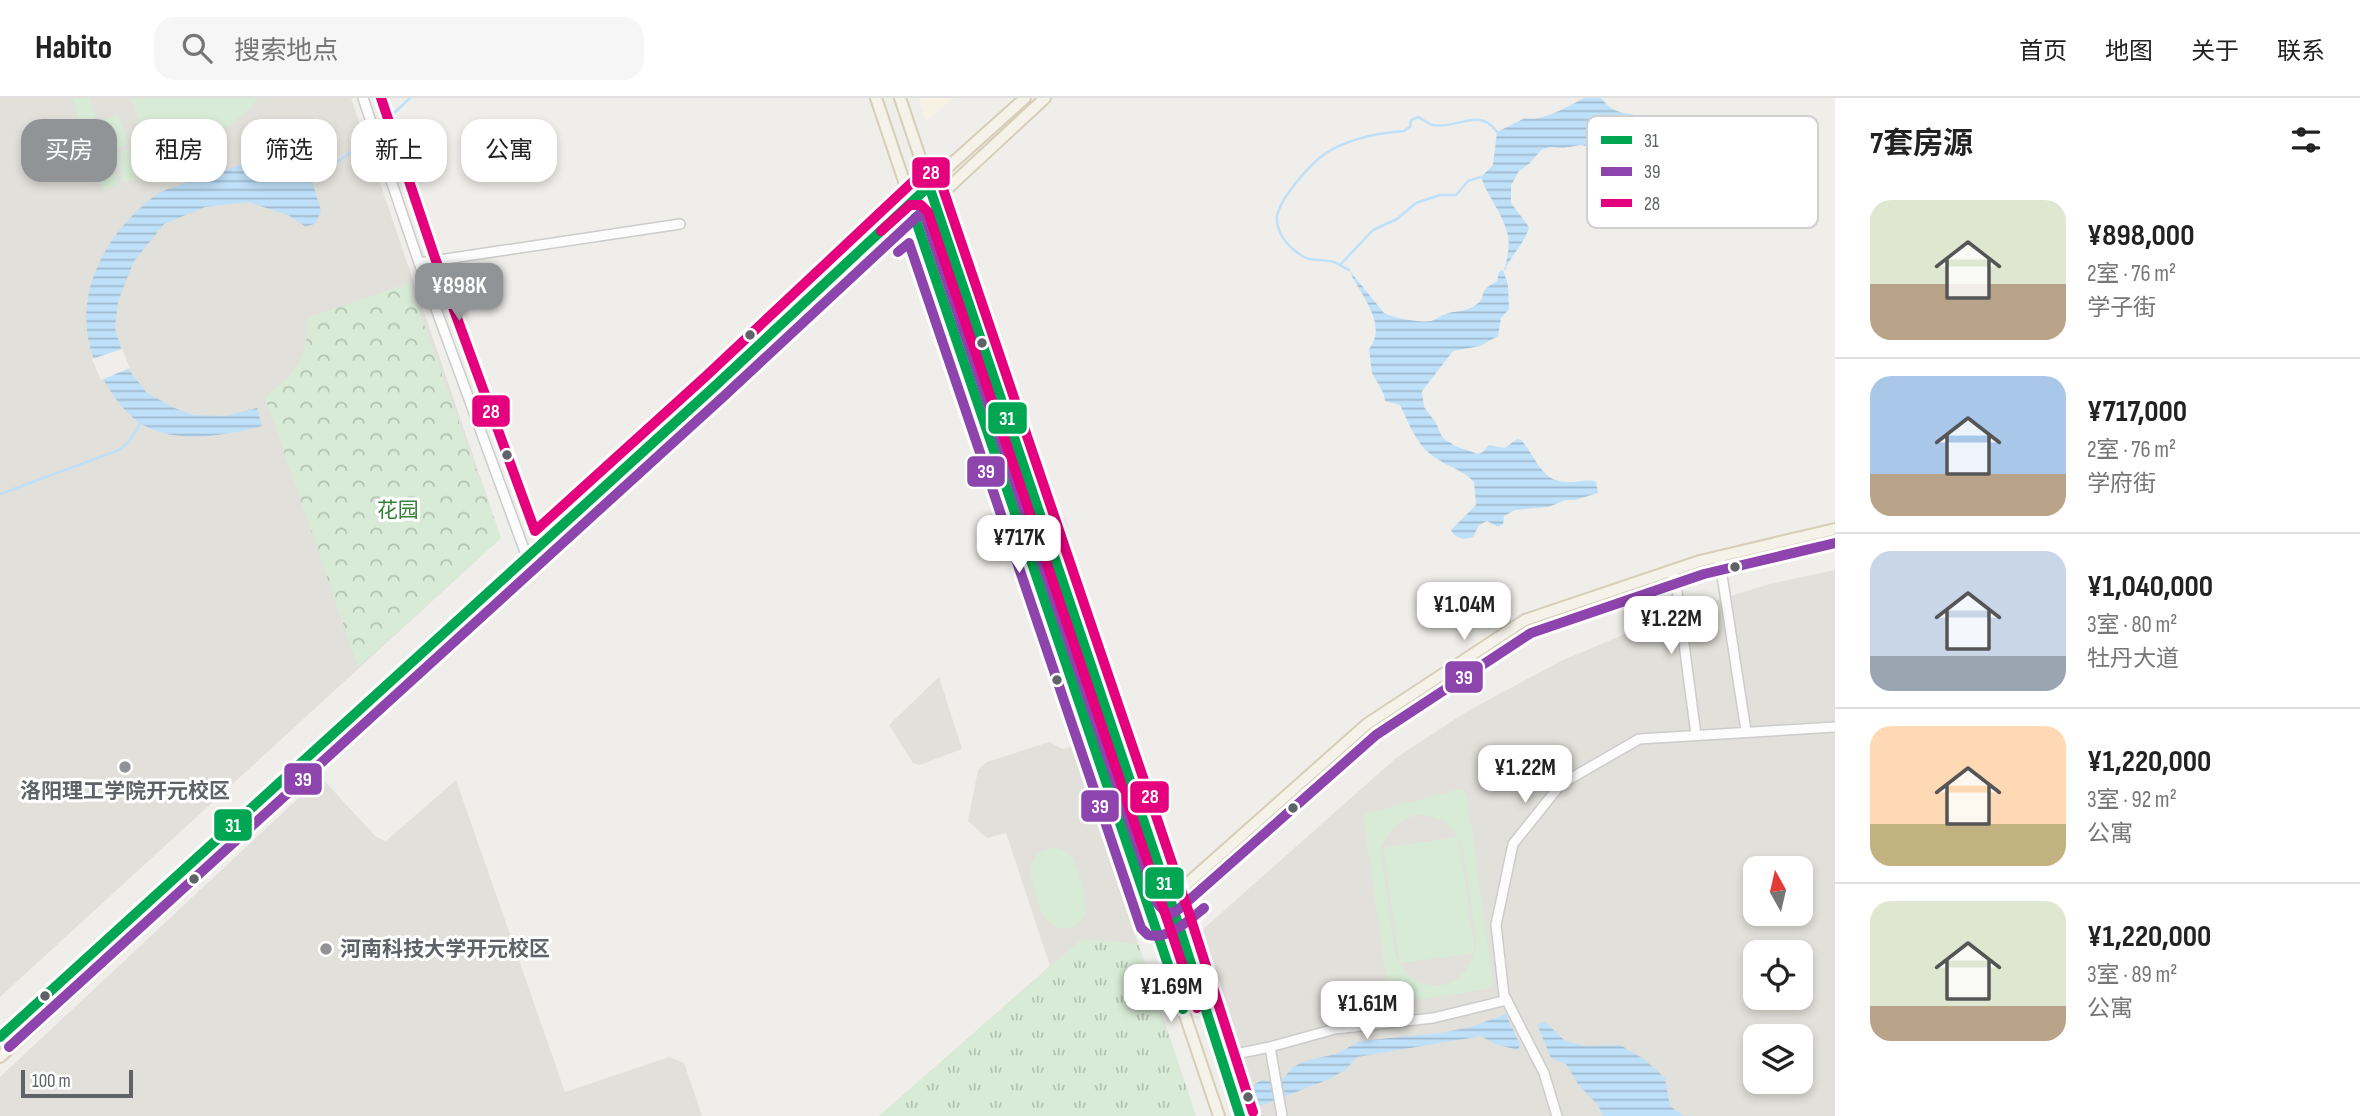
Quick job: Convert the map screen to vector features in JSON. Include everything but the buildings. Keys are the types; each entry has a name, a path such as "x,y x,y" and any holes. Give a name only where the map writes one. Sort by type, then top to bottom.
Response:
{"main road":[{"path":"876,98 1219,1116"},
{"path":"900,98 1170,899 1240,1116"},
{"path":"0,1037 714,387 910,201 1025,98"},
{"path":"0,1057 534,570 1045,98"},
{"path":"1154,922 1170,899 1367,724 1525,621 1671,570 1835,529"},
{"path":"1154,922 1175,914 1375,735 1531,632 1722,569 1835,543"}],"street":[{"path":"365,98 420,262 534,570"},
{"path":"420,262 680,224"},
{"path":"1719,556 1746,731"},
{"path":"1671,570 1676,583 1696,735"},
{"path":"1557,1116 1544,1073 1504,995 1496,925 1513,844 1561,784 1639,739 1835,727"},
{"path":"1221,1056 1270,1047 1335,1029 1433,1018 1507,1000"},
{"path":"1270,1047 1282,1116"}],"shaded area":[{"name":"洛阳理工学院开元校区","path":"0,98 351,98 358,119 351,119 351,182 380,182 501,538 0,997"},
{"path":"919,98 954,98 926,121"},
{"path":"1835,570 1835,1116 1261,1116 1201,931 1396,758 1466,712 1561,661 1665,617 1769,584"},
{"path":"939,677 962,749 920,765 913,763 889,725"},
{"path":"1049,742 1063,749 1072,746 1196,1116 879,1116 1050,966 1006,833 987,838 968,821 978,770 987,762"},
{"name":"河南科技大学开元校区","path":"321,777 376,837 386,841 456,780 565,1092 669,1057 684,1063 702,1116 0,1116 0,1077"}],"green space":[{"path":"72,98 90,98 96,118 80,119"},
{"path":"131,98 258,98 236,121 227,126 227,119 138,119"},
{"path":"118,115 128,144 117,148 117,119 105,119"},
{"path":"130,148 131,181 124,183 117,163 117,153"},
{"path":"117,178 119,184 103,190 100,182 117,182"},
{"name":"花园","path":"409,283 501,538 358,667 265,397 299,364 306,344 307,318"},
{"path":"1461,789 1467,795 1493,983 1486,989 1390,1004 1363,814","holes":["1416,815 1440,820 1452,828 1460,842 1476,940 1473,958 1465,971 1454,981 1442,985 1428,985 1415,980 1404,969 1395,953 1381,850 1386,837 1403,820"]},
{"path":"1458,837 1475,953 1400,963 1383,848"},
{"path":"1052,848 1068,853 1072,858 1084,893 1085,915 1069,928 1059,928 1045,917 1040,909 1030,871 1034,858 1043,850"},
{"path":"1082,939 1138,944 1196,1116 879,1116"}],"water":[{"path":"1584,98 1601,98 1617,111 1638,116 1587,116 1587,146 1550,147 1541,150 1519,171 1511,185 1511,203 1529,227 1504,271 1508,237 1502,218 1481,177 1493,165 1497,132 1525,118 1539,118"},
{"path":"241,165 241,182 312,182 321,211 316,223 306,227 288,215 248,202 205,207 164,224 134,261 118,301 115,328 126,366 146,392 193,415 225,416 257,408 262,426 219,435 190,437 161,432 136,421 126,411 97,366 89,343 86,319 89,295 95,272 106,250 139,209 157,194 191,182 227,182 227,170"},
{"path":"1349,270 1384,313 1414,321 1426,321 1469,309 1477,304 1485,289 1497,281 1499,272 1503,270 1508,285 1509,309 1501,318 1498,336 1480,346 1453,351 1422,391 1424,407 1442,437 1455,446 1478,454 1489,445 1505,448 1517,439 1521,440 1551,478 1568,482 1593,481 1596,482 1598,493 1548,507 1515,510 1504,516 1503,524 1498,527 1487,521 1479,525 1473,537 1455,535 1451,530 1476,505 1474,482 1427,451 1400,405 1385,401 1372,373 1369,349 1376,329 1374,319"},
{"path":"1506,1014 1520,1045 1518,1050 1495,1044 1481,1036 1357,1057 1345,1070 1327,1080 1258,1107 1251,1086 1262,1080 1273,1082 1284,1078 1293,1067 1305,1061 1336,1054 1360,1041 1440,1033 1471,1027"},
{"path":"1545,1022 1565,1041 1585,1046 1620,1045 1644,1059 1665,1078 1670,1106 1684,1116 1603,1116 1598,1105 1578,1084 1566,1064 1551,1058 1537,1024"}],"pier":[{"path":"122,349 130,368 101,380 92,359"}],"waterway":[{"path":"393,114 410,98"},
{"path":"1349,270 1334,262 1305,258 1284,240 1280,231 1277,222 1279,209 1289,191 1312,165 1326,153 1353,140 1404,131 1410,127 1411,120 1418,117 1442,126 1483,121 1497,132"},
{"path":"337,162 351,152"},
{"path":"1340,265 1373,230 1397,219 1416,203 1440,195 1456,195 1468,181 1481,177"},
{"path":"0,494 119,450 128,443 141,422"}],"transit line":[{"name":"28","path":"381,98 435,258 535,531 705,377 919,176 930,172 939,177 1188,910 1253,1112"},
{"name":"31","path":"929,186 1175,914 1240,1116"},
{"name":"31","path":"0,1037 714,387 929,186"},
{"name":"28","path":"881,231 910,205 921,205 928,212 1197,1008"},
{"name":"39","path":"9,1047 723,397 923,211 1157,903 1165,912 1173,913 1179,909 1376,735 1531,633 1704,574 1835,543"},
{"name":"31","path":"915,218 1183,1009"},
{"name":"39","path":"898,252 909,243 1141,928 1148,935 1164,935 1204,908"}],"place":[{"name":"洛阳理工学院开元校区","path":"125,767"},
{"name":"河南科技大学开元校区","path":"326,949"}]}
